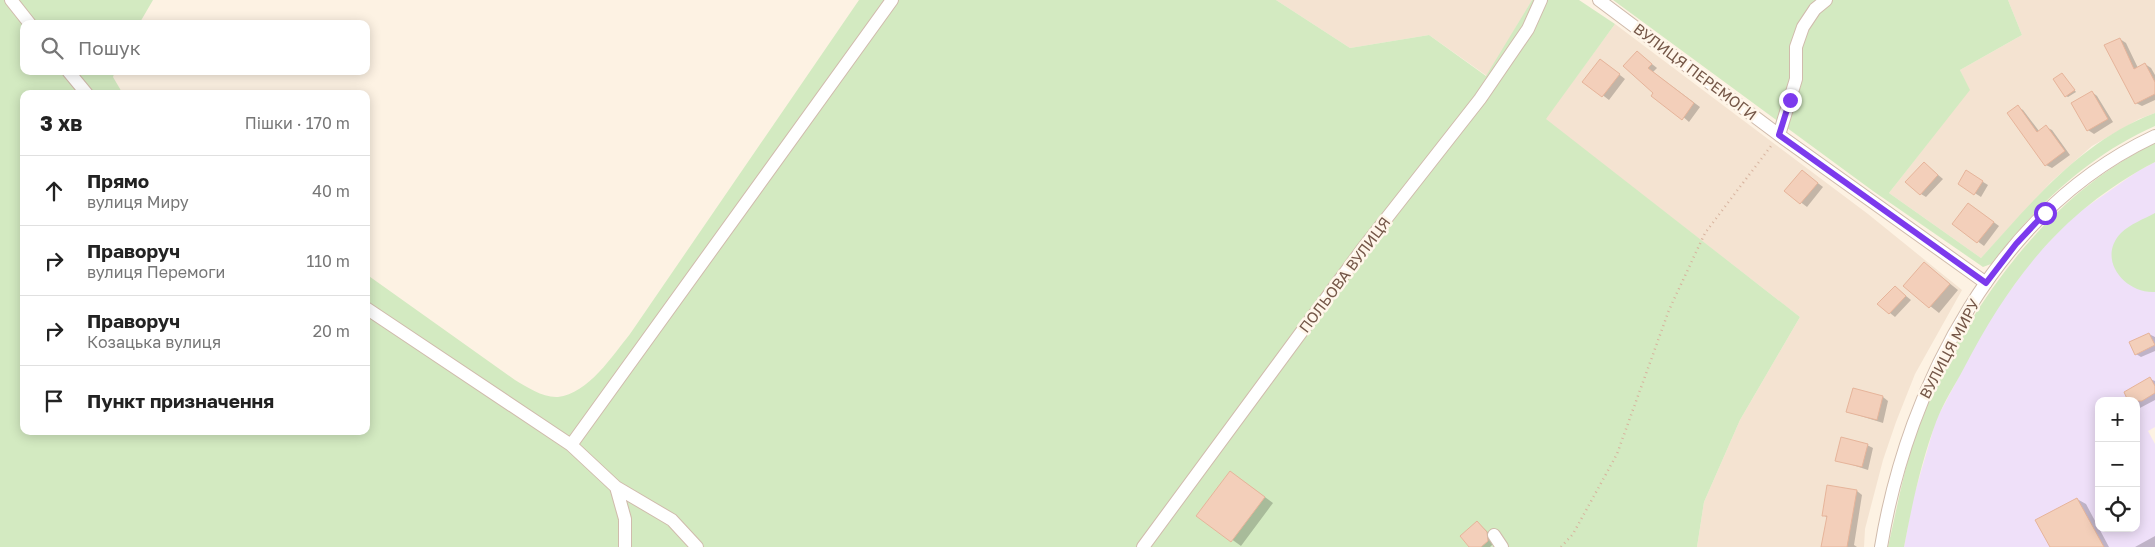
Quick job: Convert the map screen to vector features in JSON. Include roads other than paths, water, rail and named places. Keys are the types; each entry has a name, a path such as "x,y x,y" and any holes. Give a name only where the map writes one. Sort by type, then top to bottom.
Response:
{"street":[{"path":"10,0 27,20"},
{"path":"571,445 892,0"},
{"name":"ПОЛЬОВА ВУЛИЦЯ","path":"1143,547 1364,247 1480,99 1528,29 1541,0"},
{"name":"ВУЛИЦЯ ПЕРЕМОГИ","path":"1599,0 1779,135 1986,283"},
{"path":"1779,135 1796,79 1796,48 1803,27 1815,9 1826,0"},
{"path":"71,75 84,90"},
{"name":"ВУЛИЦЯ МИРУ","path":"1881,547 1895,483 1918,410 1953,340 1986,283 2016,244 2045,213 2091,175 2155,136"},
{"path":"370,311 571,445 616,487 672,520 697,547"},
{"path":"616,487 625,519 625,547"},
{"path":"1494,535 1502,547"}]}
